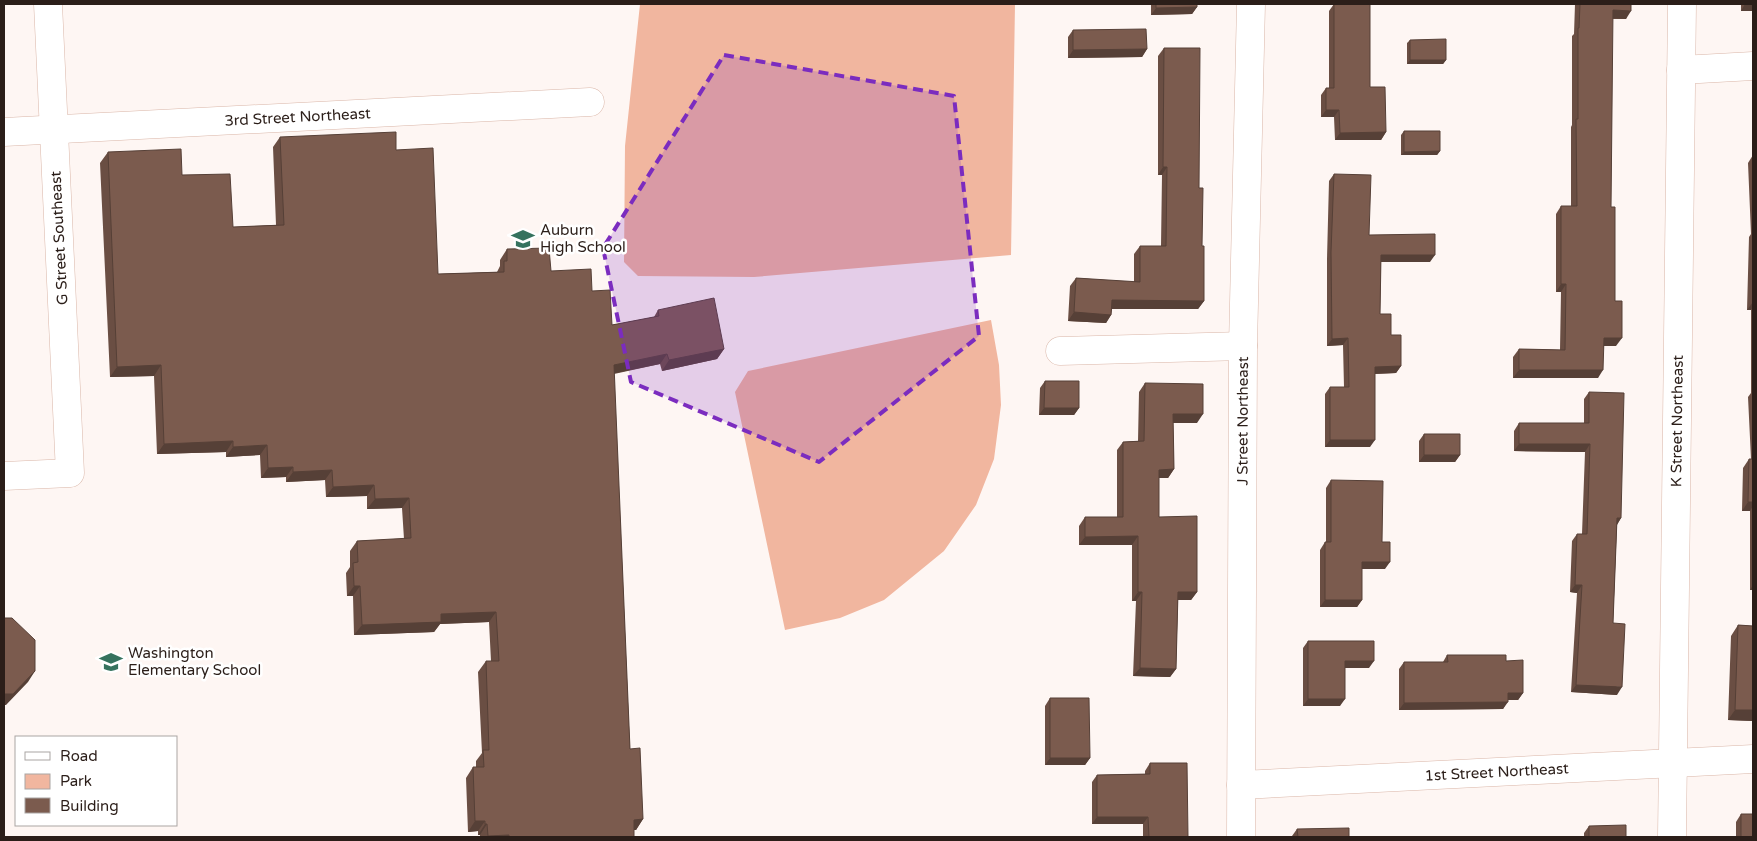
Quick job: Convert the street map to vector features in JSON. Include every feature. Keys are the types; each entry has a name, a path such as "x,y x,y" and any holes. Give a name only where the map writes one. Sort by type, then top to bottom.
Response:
{"street":[{"name":"G Street Southeast","path":"4,476 70,472 48,4"},
{"name":"J Street Northeast","path":"1241,837 1243,346 1251,4"},
{"name":"K Street Northeast","path":"1672,837 1682,4"},
{"path":"1681,70 1753,66"},
{"name":"3rd Street Northeast","path":"4,132 590,102"},
{"path":"1060,351 1243,346"},
{"name":"1st Street Northeast","path":"1242,785 1753,759"}],"highlighted area":[{"path":"724,55 954,96 979,336 819,462 631,382 603,248"}],"green space":[{"path":"640,4 1015,4 1011,255 754,277 638,276 624,262 625,146"},
{"path":"991,320 999,365 1001,405 994,459 976,505 944,551 884,600 840,618 785,630 735,392 748,371"}],"building":[{"path":"1156,4 1197,4 1197,7 1156,8"},
{"path":"1334,4 1370,4 1370,87 1385,87 1386,132 1340,133 1339,110 1326,110 1326,88 1334,88"},
{"path":"1580,4 1631,4 1631,11 1613,10 1611,207 1615,207 1615,301 1622,301 1622,338 1604,338 1603,370 1519,370 1519,349 1565,350 1566,284 1561,284 1561,206 1577,206 1576,119 1578,119 1578,28"},
{"path":"1146,29 1147,49 1073,50 1073,30"},
{"path":"1446,39 1446,60 1410,60 1410,40"},
{"path":"1164,48 1200,48 1199,188 1203,188 1202,246 1204,246 1204,301 1112,300 1111,315 1074,312 1076,278 1140,282 1140,246 1166,246 1167,167 1163,167"},
{"path":"1404,131 1440,131 1440,151 1404,152"},
{"path":"396,132 396,150 433,148 438,274 504,272 504,261 507,261 507,249 549,248 551,271 591,269 592,291 610,290 612,325 659,316 658,310 714,298 724,349 669,360 667,354 614,365 630,749 640,748 643,819 634,820 634,837 488,836 485,821 475,821 473,767 484,767 483,750 489,750 486,661 499,661 496,612 441,614 441,622 362,625 360,586 354,586 353,563 358,562 357,541 411,538 409,498 375,499 374,485 333,487 332,470 293,472 293,467 268,468 267,445 233,447 233,441 164,444 161,365 117,367 108,152 181,149 182,175 230,174 233,227 284,225 280,137"},
{"path":"1334,174 1371,175 1369,235 1435,234 1435,255 1381,255 1380,314 1391,314 1391,335 1401,335 1401,366 1375,367 1375,440 1330,440 1330,387 1349,387 1348,338 1332,339 1331,252"},
{"path":"1045,381 1079,381 1079,408 1044,408"},
{"path":"1145,383 1203,384 1203,414 1173,414 1174,469 1159,470 1159,517 1197,516 1197,592 1178,592 1176,669 1140,668 1142,592 1138,592 1138,536 1085,537 1085,517 1123,517 1123,442 1144,441"},
{"path":"1589,392 1624,393 1621,518 1617,518 1613,623 1625,624 1622,687 1576,685 1582,585 1575,585 1577,534 1587,534 1590,444 1519,444 1519,423 1589,423"},
{"path":"1424,434 1460,434 1460,455 1424,455"},
{"path":"1749,459 1753,459 1753,502 1748,502"},
{"path":"1331,480 1383,481 1382,542 1390,542 1390,562 1362,562 1362,600 1325,600 1325,542 1331,542"},
{"path":"4,618 12,618 35,640 35,671 13,694 4,694"},
{"path":"1738,625 1753,626 1753,710 1735,710"},
{"path":"1308,641 1374,641 1374,661 1345,661 1345,699 1308,699"},
{"path":"1447,655 1506,655 1506,661 1523,660 1523,693 1508,693 1508,702 1404,703 1404,662 1448,662"},
{"path":"1050,698 1089,698 1090,758 1050,758"},
{"path":"1150,763 1187,763 1188,837 1149,837 1148,817 1097,817 1097,775 1150,774"},
{"path":"1741,814 1753,814 1753,837 1741,837"},
{"path":"1626,825 1626,837 1589,837 1589,826"},
{"path":"1349,828 1349,837 1298,837 1297,829"}],"place":[{"name":"Auburn High School","path":"523,239"},
{"name":"Washington Elementary School","path":"111,662"}]}
